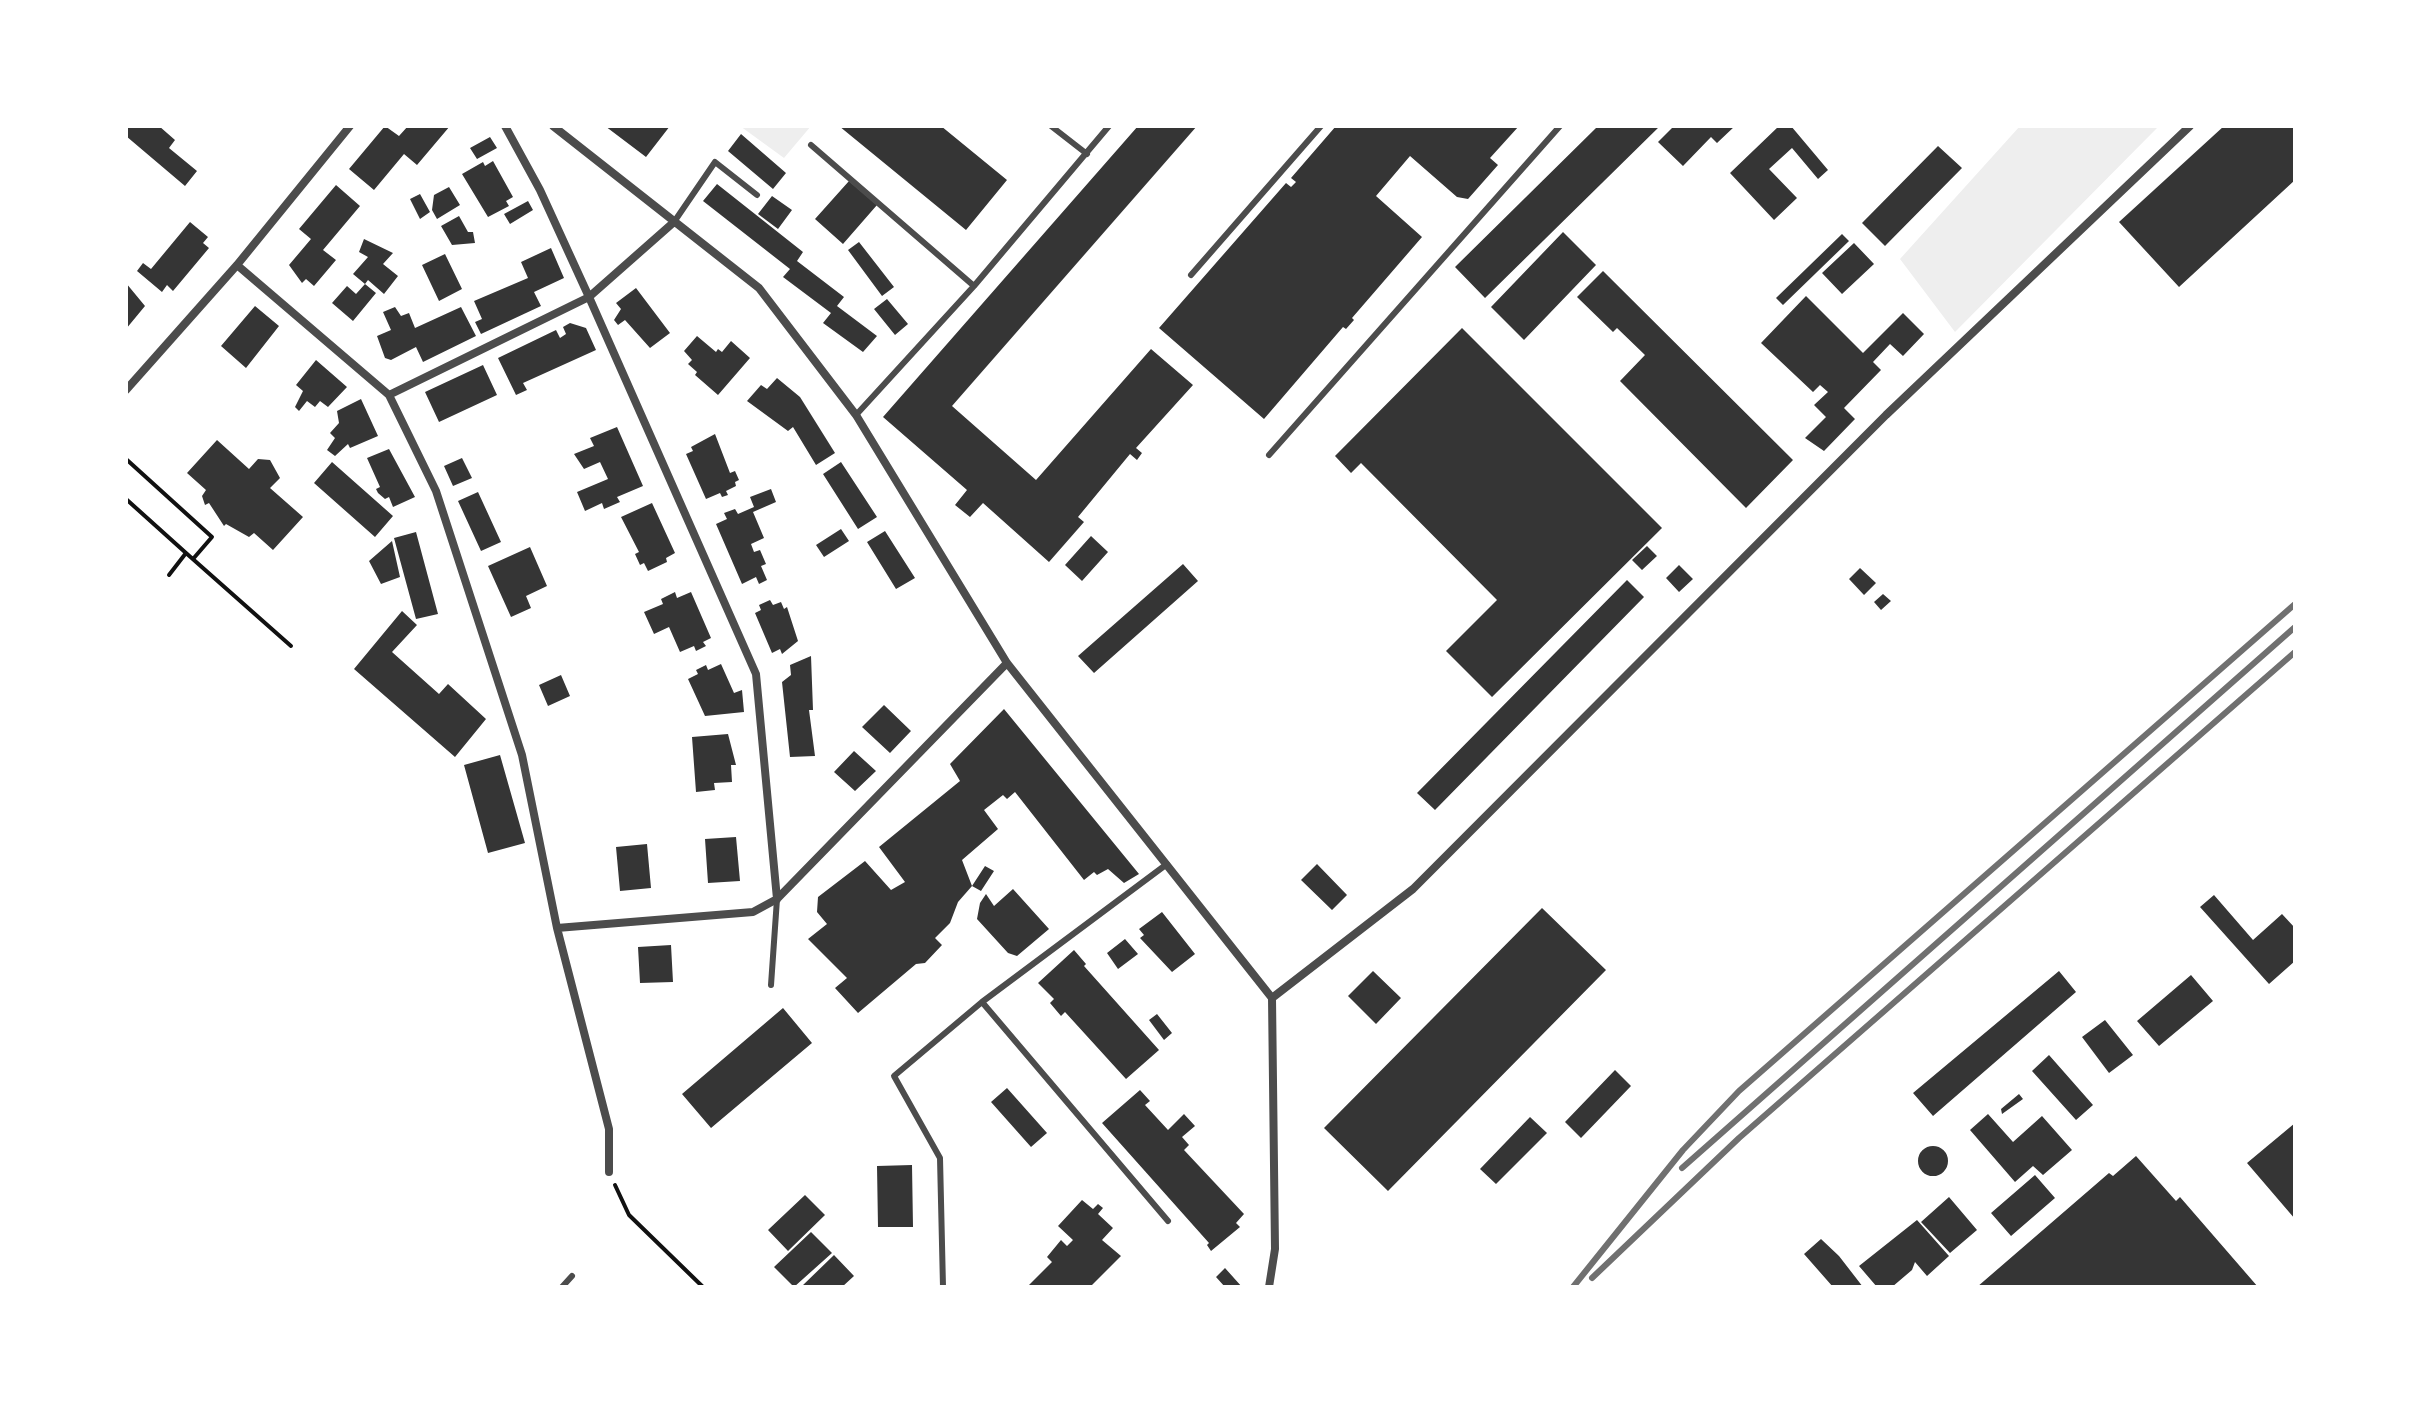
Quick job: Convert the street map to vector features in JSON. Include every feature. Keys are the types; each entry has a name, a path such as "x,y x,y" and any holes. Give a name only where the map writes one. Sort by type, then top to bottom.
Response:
{"street":[{"path":"126,390 237,265 350,126"},
{"path":"505,126 540,190 756,674 777,899"},
{"path":"553,126 759,288 856,415 1007,663 1272,998 1275,1249 1269,1287"},
{"path":"1272,998 1413,889 1886,415 2190,126"},
{"path":"389,395 589,297 674,222"},
{"path":"237,265 389,395 436,491 522,755 557,928 609,1129 609,1172"},
{"path":"557,928 753,912 777,899 1007,663"}],"lane":[{"path":"1051,126 1087,154"},
{"path":"856,415 974,286 1109,126"},
{"path":"1191,275 1321,126"},
{"path":"1269,455 1560,126"},
{"path":"811,145 974,286"},
{"path":"674,222 715,162 757,195"},
{"path":"943,1287 940,1158 894,1076 982,1002 1167,864"},
{"path":"771,985 777,899"},
{"path":"982,1002 1168,1221"},
{"path":"562,1287 572,1276"}],"path":[{"path":"126,459 212,537 193,559"},
{"path":"126,499 291,646"},
{"path":"169,575 186,553"},
{"path":"609,1172 629,1215 703,1287"}],"shaded area":[{"path":"740,126 811,126 784,158"},
{"path":"2020,126 2159,126 1955,332 1900,259"}],"building":[{"path":"126,126 159,126 175,140 169,148 197,171 185,186 126,136"},
{"path":"385,126 399,136 408,126 450,126 417,165 404,154 374,190 349,169"},
{"path":"605,126 670,126 646,157"},
{"path":"839,126 941,126 1007,180 966,230"},
{"path":"1138,126 1197,126 952,406 1036,480 1151,349 1193,385 1136,448 1142,453 1137,460 1130,454 1078,517 1084,522 1049,562 983,503 970,517 955,505 967,490 883,417"},
{"path":"1336,126 1519,126 1490,158 1498,165 1468,199 1457,197 1410,156 1376,196 1422,237 1352,318 1354,320 1346,329 1343,327 1264,419 1159,328 1286,183 1291,187 1296,182 1291,178"},
{"path":"1594,126 1660,126 1485,298 1455,267 1596,128"},
{"path":"1674,126 1735,126 1717,143 1711,137 1683,166 1658,142"},
{"path":"1779,126 1791,126 1828,170 1818,179 1792,148 1769,169 1797,198 1774,220 1730,173"},
{"path":"2224,126 2295,126 2295,180 2179,287 2119,222"},
{"path":"741,134 786,173 773,189 728,151"},
{"path":"490,137 497,148 477,159 470,148"},
{"path":"1938,146 1962,168 1885,246 1862,223"},
{"path":"493,161 513,197 506,201 509,206 488,217 462,174 483,162 485,166"},
{"path":"849,181 877,205 843,244 815,219"},
{"path":"717,184 803,252 797,261 844,297 837,306 877,336 863,352 823,323 831,313 783,277 790,269 703,201"},
{"path":"336,185 360,206 323,250 336,260 314,286 306,279 302,283 289,265 311,239 299,229"},
{"path":"449,187 460,205 437,219 432,210 434,195"},
{"path":"420,194 430,212 420,219 410,199"},
{"path":"772,196 792,210 778,229 758,214"},
{"path":"528,201 533,210 510,224 504,214"},
{"path":"459,216 468,232 473,232 475,243 452,245 441,226"},
{"path":"190,222 208,237 203,243 209,248 173,291 167,285 162,292 137,271 143,263 151,269"},
{"path":"1563,232 1596,265 1524,340 1491,307"},
{"path":"1842,234 1849,241 1783,305 1776,298"},
{"path":"364,239 393,253 383,264 398,276 384,294 368,280 365,284 353,274 368,257 359,252"},
{"path":"859,242 894,287 882,296 848,250"},
{"path":"1854,243 1874,264 1842,294 1822,273"},
{"path":"551,248 564,278 534,292 541,306 481,334 475,322 482,319 474,301 528,278 521,262"},
{"path":"445,254 462,289 439,301 422,265"},
{"path":"1603,271 1793,460 1746,508 1620,381 1645,355 1617,328 1613,332 1577,297"},
{"path":"126,283 145,306 126,329"},
{"path":"365,284 376,293 353,321 332,303 347,286 356,294"},
{"path":"636,288 670,333 650,348 625,320 618,325 614,320 621,309 616,303"},
{"path":"1806,296 1863,353 1903,313 1924,334 1903,356 1890,344 1873,362 1881,370 1844,408 1855,419 1824,451 1805,438 1826,417 1814,405 1828,392 1820,385 1813,392 1761,343"},
{"path":"887,299 908,324 895,335 874,309"},
{"path":"255,306 279,326 246,368 221,346"},
{"path":"395,307 401,316 409,313 415,328 461,307 476,336 423,362 416,347 391,360 385,358 377,336 391,330 383,312"},
{"path":"570,323 586,328 596,350 523,383 527,390 516,395 498,358 556,330 560,338 566,334 563,327"},
{"path":"1462,328 1662,528 1492,697 1446,651 1497,600 1361,463 1351,473 1335,456"},
{"path":"697,336 716,352 718,349 722,352 731,341 750,358 718,395 695,375 697,372 688,364 692,360 684,351"},
{"path":"316,360 347,387 328,407 320,401 315,407 307,401 299,411 295,407 303,391 296,385"},
{"path":"483,365 497,395 439,422 425,392"},
{"path":"777,378 800,397 835,453 816,465 793,427 788,431 747,401 761,385 767,389"},
{"path":"361,399 378,436 350,448 348,444 335,456 327,450 335,438 330,433 339,423 337,411"},
{"path":"617,427 643,486 617,497 620,502 604,509 602,503 585,511 577,492 608,479 600,462 584,469 574,454 594,446 590,438"},
{"path":"715,434 730,473 735,471 739,480 735,482 736,486 726,491 728,495 722,497 720,493 706,499 686,454 693,451 691,447"},
{"path":"217,440 249,469 258,459 270,460 280,478 270,488 303,517 273,550 254,533 249,537 226,524 224,526 209,503 205,505 202,496 206,490 187,473"},
{"path":"389,449 415,497 393,507 389,497 385,499 378,493 376,489 380,487 367,458"},
{"path":"462,458 472,478 453,486 444,466"},
{"path":"332,462 393,516 375,537 314,483"},
{"path":"841,462 877,517 858,529 823,474"},
{"path":"771,489 776,502 753,512 764,538 751,544 754,552 760,550 766,564 761,566 767,580 759,584 756,577 742,584 716,524 727,519 724,513 735,509 738,514 754,507 750,497"},
{"path":"478,492 501,542 481,551 458,501"},
{"path":"652,503 675,553 666,558 667,562 648,571 644,563 640,565 635,554 639,552 621,517"},
{"path":"841,529 849,541 824,557 816,545"},
{"path":"885,531 915,578 896,589 867,542"},
{"path":"416,532 438,614 416,619 394,538"},
{"path":"1091,536 1108,552 1082,581 1065,565"},
{"path":"392,541 400,577 381,584 369,561"},
{"path":"1647,546 1657,556 1642,570 1632,560"},
{"path":"530,547 547,586 526,596 531,608 511,617 488,566"},
{"path":"1183,564 1198,581 1094,673 1078,656"},
{"path":"1679,565 1693,579 1679,592 1666,578"},
{"path":"1860,568 1876,583 1864,595 1849,579"},
{"path":"1627,580 1644,597 1435,810 1417,793"},
{"path":"675,592 677,598 691,592 711,638 703,642 706,646 696,651 694,646 680,652 669,627 654,634 644,612 663,604 661,599"},
{"path":"1883,594 1891,601 1881,610 1874,602"},
{"path":"770,600 773,605 781,602 784,609 787,607 798,641 782,654 780,649 772,653 755,613 761,610 759,605"},
{"path":"402,611 417,625 392,652 439,694 448,684 486,719 455,757 354,669"},
{"path":"811,656 813,710 809,710 815,756 790,757 782,682 791,675 790,665"},
{"path":"721,664 734,693 742,690 744,712 705,716 688,679 706,665 708,670"},
{"path":"561,675 570,696 548,706 539,685"},
{"path":"884,705 911,731 890,753 862,727"},
{"path":"1004,709 1139,874 1124,883 1108,869 1097,875 1094,872 1084,880 1015,792 1007,799 1003,795 984,810 998,829 962,860 972,886 958,902 950,923 935,938 942,945 925,963 916,964 858,1013 835,988 847,978 808,939 827,924 817,912 818,897 865,861 891,890 905,882 879,847 960,781 950,764"},
{"path":"728,734 736,765 731,765 732,782 714,783 715,790 696,792 692,737"},
{"path":"854,751 876,771 855,791 834,772"},
{"path":"500,755 525,843 488,853 464,765"},
{"path":"736,837 740,881 708,883 705,839"},
{"path":"647,844 651,888 620,891 616,847"},
{"path":"1317,864 1347,895 1332,910 1301,880"},
{"path":"985,866 994,871 981,891 972,886"},
{"path":"1013,889 1049,929 1017,956 1008,953 977,919 980,903 986,894 994,906"},
{"path":"2214,895 2253,940 2282,914 2295,928 2295,961 2269,984 2200,907"},
{"path":"1542,908 1606,970 1388,1191 1324,1128"},
{"path":"1162,912 1195,954 1172,972 1140,938 1144,935 1139,929"},
{"path":"1125,939 1138,954 1118,969 1107,953"},
{"path":"671,945 673,982 640,983 638,947"},
{"path":"1074,950 1086,964 1084,966 1159,1050 1126,1079 1065,1012 1061,1016 1050,1003 1054,999 1038,983"},
{"path":"1373,971 1401,998 1376,1024 1348,996"},
{"path":"2059,971 2076,992 1933,1116 1913,1093"},
{"path":"2191,975 2213,1001 2159,1046 2137,1021"},
{"path":"783,1008 812,1043 711,1128 682,1094"},
{"path":"1157,1014 1172,1033 1164,1040 1149,1020"},
{"path":"2105,1020 2133,1055 2109,1073 2082,1037"},
{"path":"2049,1055 2093,1105 2076,1120 2032,1071"},
{"path":"1615,1070 1631,1086 1581,1138 1565,1122"},
{"path":"1007,1088 1047,1133 1031,1147 991,1102"},
{"path":"1140,1090 1150,1101 1145,1105 1168,1130 1184,1114 1195,1126 1182,1137 1189,1145 1184,1150 1244,1214 1236,1223 1240,1227 1211,1251 1207,1245 1209,1243 1102,1123"},
{"path":"2019,1094 2023,1099 2002,1114 2001,1109"},
{"path":"1988,1114 2013,1142 2042,1116 2072,1150 2043,1175 2033,1166 2015,1182 1970,1130"},
{"path":"1530,1117 1547,1133 1496,1184 1480,1169"},
{"path":"2295,1123 2295,1219 2247,1163"},
{"path":"1933,1146 1943,1151 1948,1161 1943,1171 1933,1176 1923,1171 1918,1161 1923,1151"},
{"path":"2136,1156 2176,1201 2180,1197 2258,1287 1977,1287 2109,1173 2113,1176"},
{"path":"912,1165 913,1227 878,1227 877,1166"},
{"path":"2035,1175 2055,1198 2011,1236 1991,1213"},
{"path":"805,1195 825,1215 788,1251 768,1230"},
{"path":"1949,1197 1977,1230 1950,1253 1921,1222"},
{"path":"1082,1200 1093,1209 1098,1204 1103,1208 1098,1214 1113,1228 1102,1240 1121,1256 1090,1287 1031,1287 1029,1285 1052,1262 1047,1257 1061,1240 1067,1246 1073,1240 1058,1226"},
{"path":"1917,1220 1949,1256 1927,1276 1915,1262 1912,1270 1892,1287 1877,1287 1859,1266"},
{"path":"811,1232 832,1253 794,1287 774,1267"},
{"path":"1821,1239 1863,1287 1833,1287 1804,1254"},
{"path":"834,1255 854,1276 842,1287 801,1287"},
{"path":"1225,1268 1242,1287 1225,1287 1216,1277"}],"railway":[{"path":"1573,1287 1683,1150 1739,1091 2295,604"},
{"path":"1682,1168 2295,627"},
{"path":"1592,1278 1739,1138 2295,652"}]}
